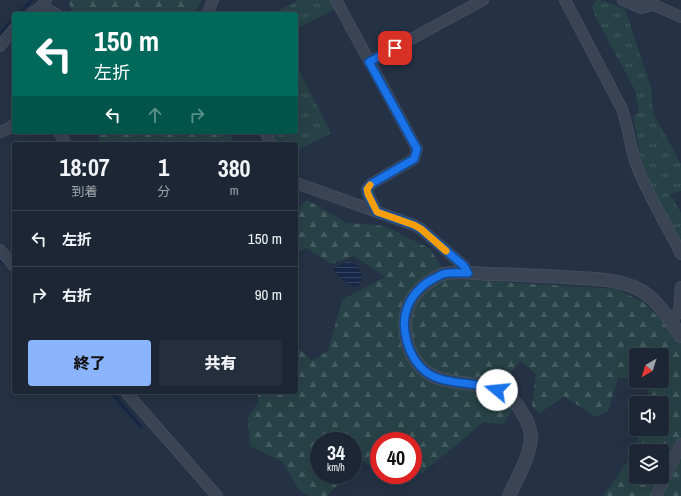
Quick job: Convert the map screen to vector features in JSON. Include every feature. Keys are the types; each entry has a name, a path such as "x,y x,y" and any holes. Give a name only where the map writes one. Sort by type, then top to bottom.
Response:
{"street":[{"path":"208,12 213,0"},
{"path":"336,0 417,149 414,159 371,184 367,189 377,212"},
{"path":"369,62 484,0"},
{"path":"565,0 622,109 626,121 630,144 638,168 681,254"},
{"path":"623,0 640,8 652,5"},
{"path":"642,0 681,17"},
{"path":"33,12 44,3 54,12"},
{"path":"0,46 12,31"},
{"path":"0,132 12,126"},
{"path":"298,183 414,225 421,229 464,266 468,273"},
{"path":"0,250 12,264"},
{"path":"509,496 528,452 531,436 525,418 519,407 506,395 488,386 441,379 427,373 415,360 407,343 404,325 408,306 414,296 426,283 444,274 468,273 601,279 627,284 640,290 655,302 681,336"},
{"path":"671,322 679,311 681,287"},
{"path":"128,394 217,496"},
{"path":"656,496 681,444"}],"green space":[{"path":"69,0 202,0 195,12 72,12"},
{"path":"299,0 333,0 337,8 298,28 298,12 276,12"},
{"path":"597,0 625,9 651,88 653,113 681,164 681,191 670,194 681,213 681,244 643,171 633,116 639,112 635,90 595,16 592,7"},
{"path":"298,68 331,133 298,150 298,142 274,142 269,134 298,134"},
{"path":"98,134 230,134 233,142 99,142"},
{"path":"307,200 347,223 385,226 430,249 450,279 617,289 643,302 673,332 681,324 681,496 603,496 629,459 629,484 669,484 669,444 636,444 638,436 669,436 669,396 648,396 649,390 647,388 669,388 669,348 629,348 629,378 618,378 608,411 596,417 564,396 540,413 532,406 536,374 520,361 495,391 512,411 503,424 484,422 422,473 422,432 370,432 370,465 362,460 362,432 310,432 310,484 338,484 327,496 310,496 299,490 283,462 250,446 248,417 258,404 258,394 298,394 298,352 301,350 312,361 328,351 342,300 385,277 354,256 332,264 306,248 298,251 298,208"}],"water":[{"path":"347,261 357,265 362,276 359,285 354,287 340,278 333,269"}],"waterway":[{"path":"20,12 32,0"},
{"path":"0,34 12,20"},
{"path":"0,259 4,264"},
{"path":"113,394 141,427"}],"slow traffic":[{"path":"370,185 367,189 368,194 377,212 414,225 421,229 446,251"}],"route":[{"path":"395,48 369,62 417,149 414,159 371,184 367,189 368,194 377,212 414,225 421,229 464,266 468,273 444,274 426,283 414,296 408,306 404,325 407,343 415,360 427,373 441,379 488,386 497,390"}]}
